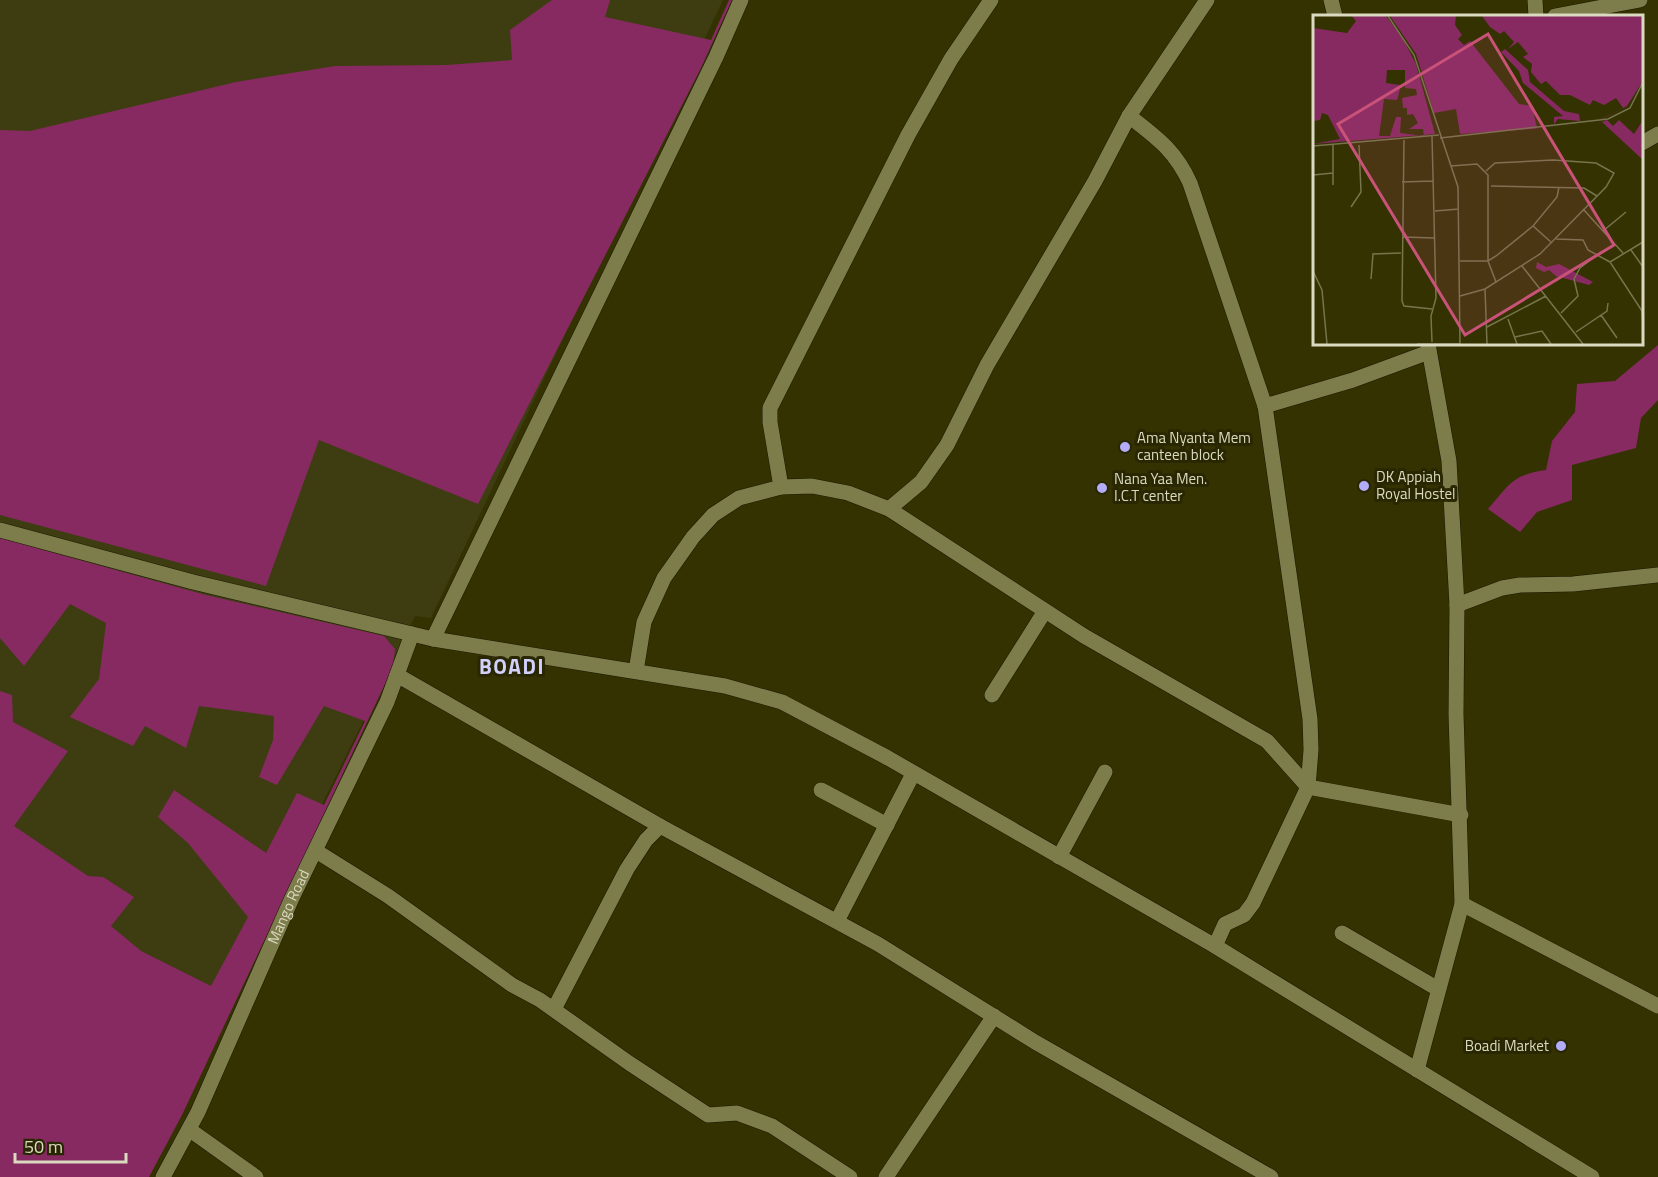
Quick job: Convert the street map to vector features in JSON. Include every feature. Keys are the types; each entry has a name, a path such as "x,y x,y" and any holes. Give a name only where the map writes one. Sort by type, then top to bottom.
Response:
{"street":[{"path":"433,639 716,57 741,0"},
{"path":"781,487 770,422 770,408 908,135 951,59 991,0"},
{"path":"889,509 921,482 947,445 987,364 1095,182 1129,116 1207,0"},
{"path":"1331,0 1335,15"},
{"path":"1534,0 1536,15"},
{"path":"1560,15 1640,0"},
{"path":"1129,116 1167,145 1181,163 1190,183 1265,406 1309,708 1311,750 1308,787 1253,903 1244,915 1225,924 1215,946"},
{"path":"1643,142 1658,137"},
{"path":"1265,406 1353,380 1429,347 1449,461 1457,605 1456,714 1461,815 1462,904 1418,1070"},
{"path":"636,671 644,622 664,578 712,515 739,498 781,487 812,486 848,493 889,509 1084,636 1267,741 1308,787 1461,815"},
{"path":"0,530 193,582 433,639 725,686 782,702 827,724 1215,946 1592,1177"},
{"path":"1457,605 1502,588 1520,585 1573,584 1658,575"},
{"path":"992,695 1045,611"},
{"name":"Mango Road","path":"163,1177 190,1130 288,908 397,675 412,634"},
{"path":"397,675 660,826 837,921 1137,1103 1272,1177"},
{"path":"1059,857 1105,772"},
{"path":"837,921 913,774"},
{"path":"821,790 887,825"},
{"path":"554,1009 627,869 646,840 660,826"},
{"path":"316,851 388,897 512,985 554,1009 629,1063 708,1114 737,1113 772,1126 850,1177"},
{"path":"1462,904 1658,1006"},
{"path":"1342,933 1438,989"},
{"path":"885,1177 994,1017"},
{"path":"190,1130 256,1177"}],"shaded area":[{"path":"0,0 723,0 431,618 415,616 138,1177 0,1177"},
{"path":"552,0 610,0 605,17 711,40 729,0 732,0 700,70 478,504 319,440 266,586 0,515 0,130 30,131 236,82 335,66 447,65 512,60 510,30"},
{"path":"1658,345 1658,400 1641,418 1636,448 1572,465 1572,500 1537,512 1520,532 1488,509 1512,482 1526,475 1546,470 1552,441 1575,412 1577,384 1615,381"},
{"path":"0,538 206,595 384,636 395,649 393,667 182,1115 149,1177 0,1177 0,691 12,695 13,722 68,751 14,826 88,876 103,877 134,897 111,926 141,951 211,986 248,917 188,843 158,817 174,790 266,853 297,793 324,805 365,721 324,706 277,785 259,777 273,740 274,716 199,706 186,748 145,726 133,746 70,717 99,679 106,623 70,604 24,666 0,638"}],"place":[{"name":"Ama Nyanta Mem canteen block","path":"1125,447"},
{"name":"DK Appiah Royal Hostel","path":"1364,486"},
{"name":"Nana Yaa Men. I.C.T center","path":"1102,488"},
{"name":"Boadi Market","path":"1561,1046"}],"district":[{"name":"BOADI","path":"512,667"}]}
